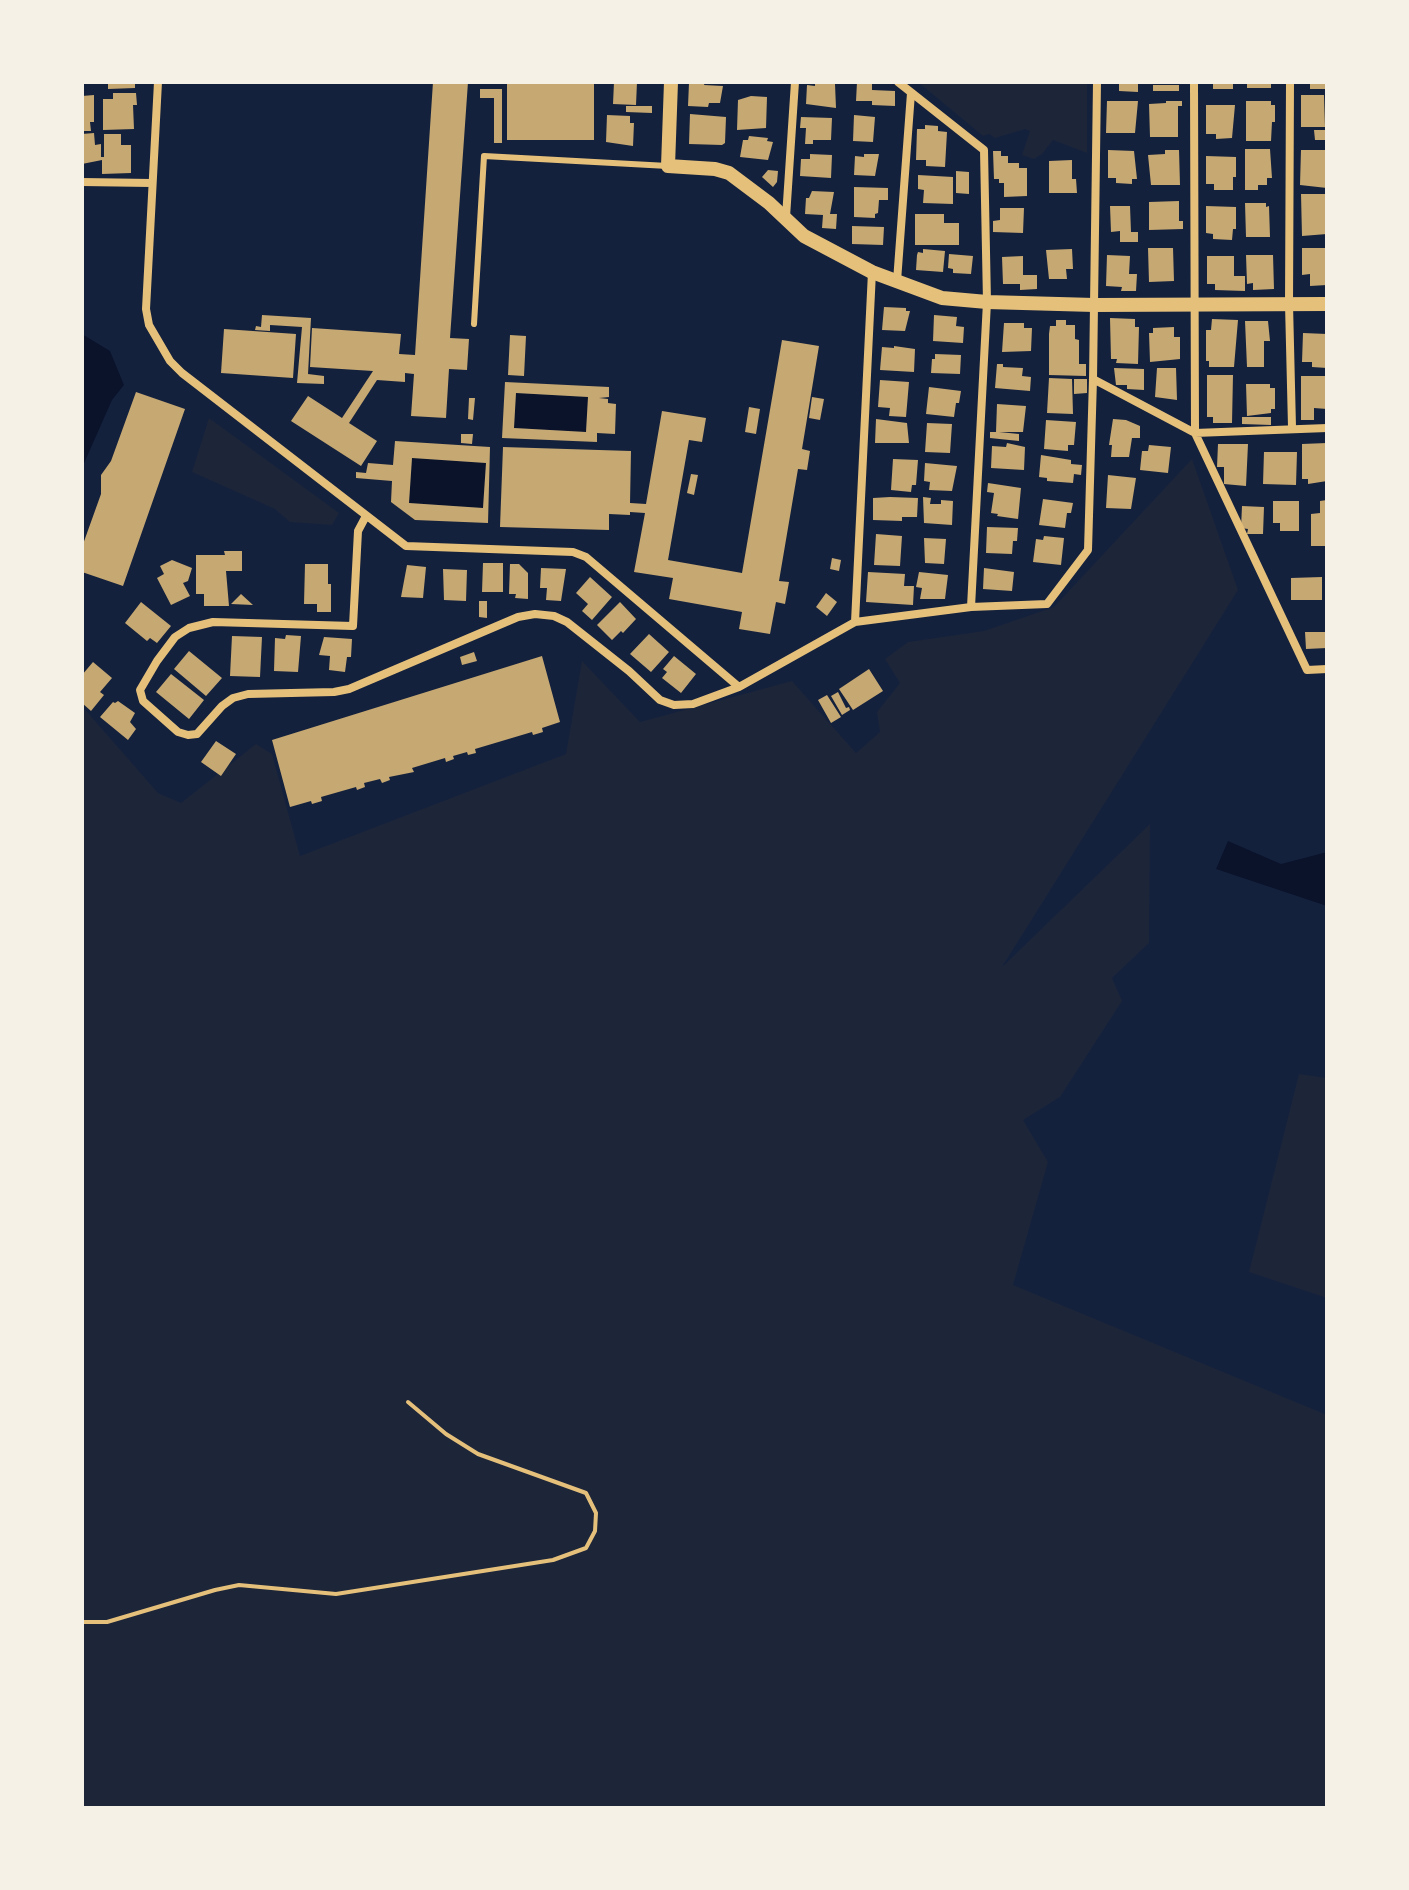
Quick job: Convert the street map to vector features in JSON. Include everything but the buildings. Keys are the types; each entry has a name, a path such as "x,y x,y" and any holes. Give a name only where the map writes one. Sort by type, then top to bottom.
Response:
{"street":[{"path":"158,82 146,309 149,325 170,361 406,546 573,552 586,557 739,687"},
{"path":"671,82 668,166 729,173 804,236 872,272 942,298 1094,305 1327,304"},
{"path":"786,218 795,82"},
{"path":"898,82 984,150 987,302 971,607"},
{"path":"366,516 358,531 353,626 213,622 189,628 175,637 157,661 140,690 143,701 178,732 197,734 233,698 248,694 349,689 518,617 535,614 554,616 567,622 660,700 674,705 693,704 739,687 855,622 971,607 1047,604 1088,550 1097,82"},
{"path":"1194,82 1195,433 1307,670 1327,669"},
{"path":"1290,82 1292,427"},
{"path":"897,282 911,93"},
{"path":"82,182 151,183"},
{"path":"855,622 872,272"},
{"path":"1093,379 1195,433 1327,428"}],"lane":[{"path":"474,324 484,156 668,166"}],"path":[{"path":"82,1622 107,1622 239,1585 336,1594 553,1560 586,1548 595,1531 596,1513 586,1493 478,1454 446,1434 408,1402"}],"shaded area":[{"path":"918,82 1087,82 1087,153 1053,140 1034,159 1022,155 1030,131 1025,129 995,138 989,134 983,136"},
{"path":"82,334 110,351 124,385 112,400 82,468"},
{"path":"516,393 588,397 586,432 514,428"},
{"path":"209,418 339,513 332,525 290,522 275,509 192,472"},
{"path":"412,458 486,463 483,508 409,503"},
{"path":"1192,459 1238,590 1002,967 1150,824 1149,943 1112,978 1122,1001 1060,1097 1023,1120 1048,1162 1013,1285 1327,1415 1327,1808 82,1808 82,706 158,793 181,803 256,744 272,754 300,856 566,754 582,661 640,722 792,681 856,753 880,732 877,712 900,683 885,659 908,642 984,631 1054,607"},
{"path":"1228,841 1281,864 1327,852 1327,906 1216,869"},
{"path":"1299,1074 1327,1078 1327,1298 1249,1272"}]}
